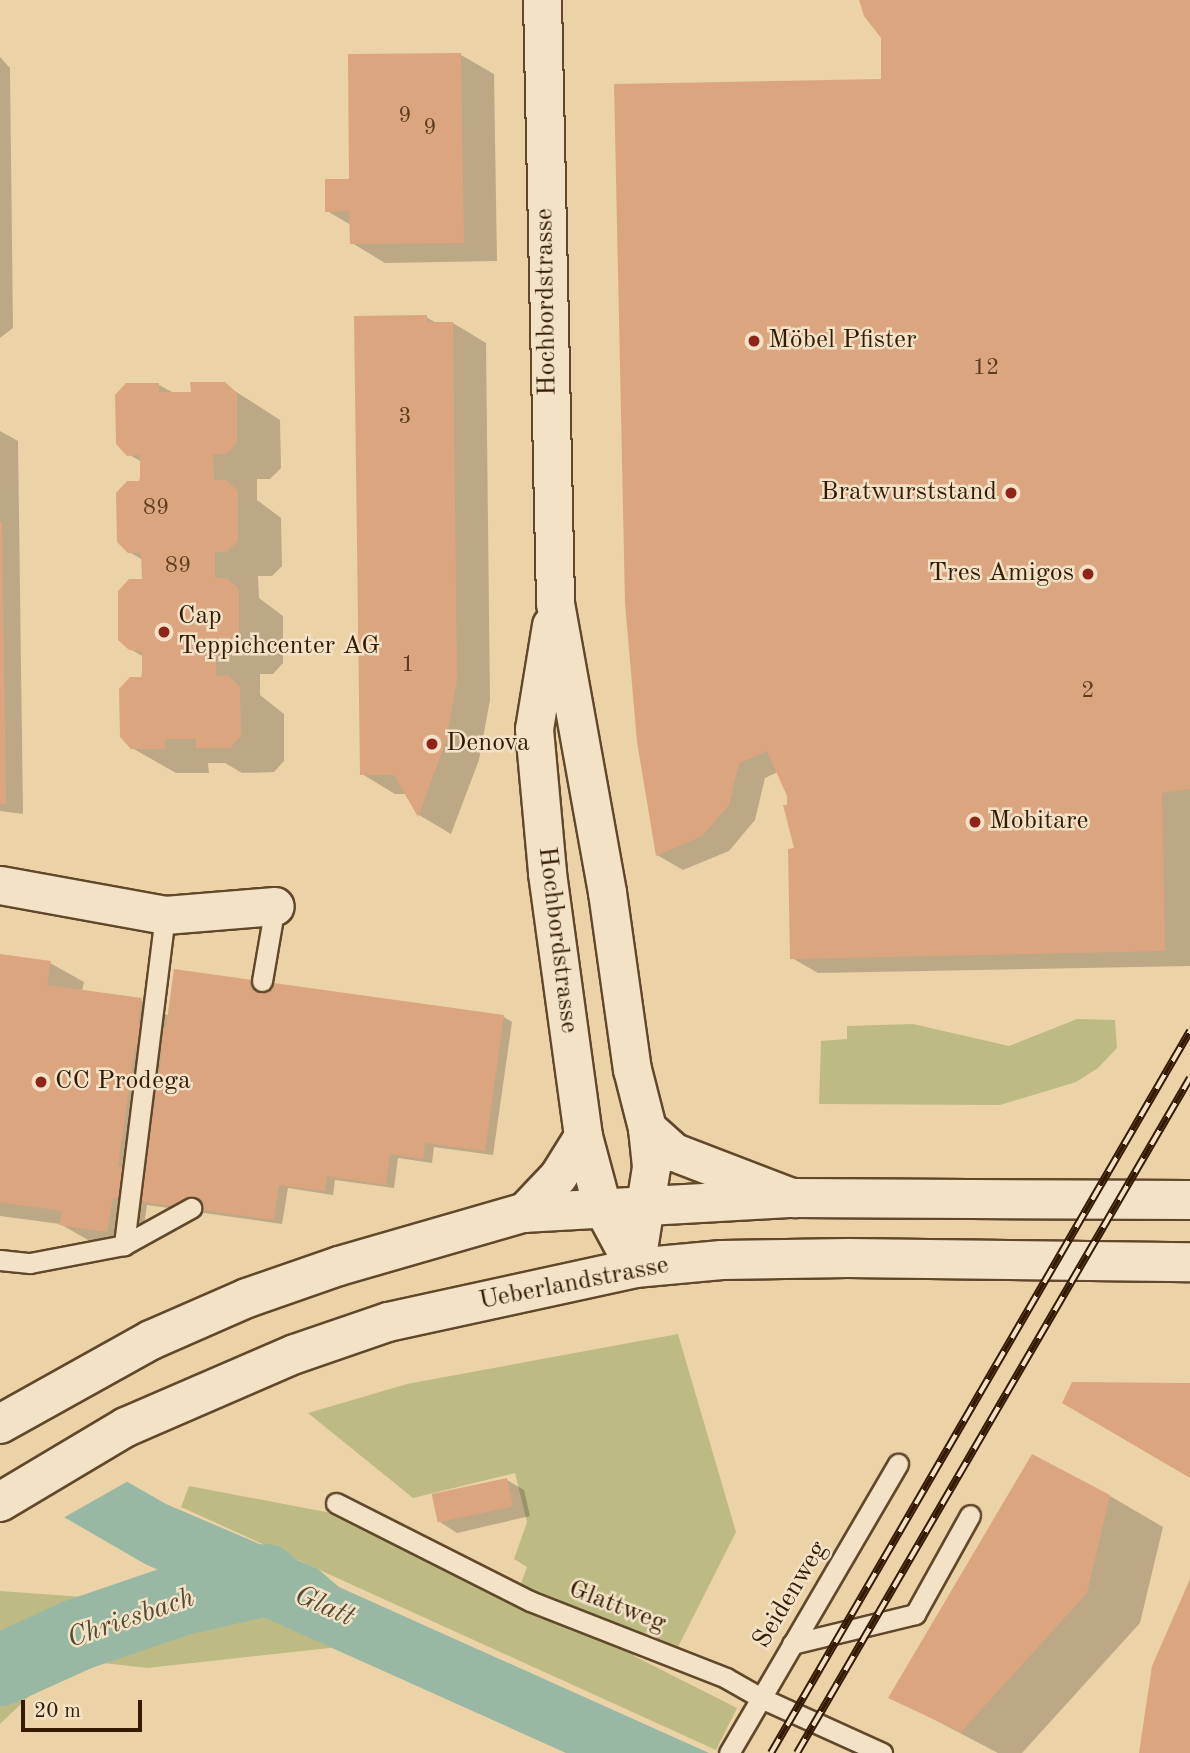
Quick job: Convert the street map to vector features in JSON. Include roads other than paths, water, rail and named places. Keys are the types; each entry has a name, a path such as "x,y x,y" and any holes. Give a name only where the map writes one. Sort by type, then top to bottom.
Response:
{"main road":[{"path":"0,1424 54,1391 151,1340 247,1298 339,1266 523,1213 647,1204 794,1198 1190,1200"},
{"name":"Ueberlandstrasse","path":"0,1502 126,1427 295,1354 388,1322 635,1268 722,1260 848,1258 1190,1262"}],"street":[{"name":"Hochbordstrasse","path":"542,0 555,603 607,892 632,1069 647,1128 651,1167 635,1268"},
{"name":"Hochbordstrasse","path":"555,603 534,729 547,873 583,1136 602,1207 635,1268"},
{"path":"0,885 165,915 275,906"},
{"path":"647,1128 674,1152 794,1198"},
{"path":"523,1213 558,1175 583,1136"}],"lane":[{"path":"262,981 275,906"},
{"path":"124,1245 165,915"},
{"path":"0,1260 30,1263 124,1245 191,1208"},
{"name":"Seidenweg","path":"729,1753 898,1464"},
{"name":"Glattweg","path":"336,1503 530,1601 726,1678 761,1699 882,1753"},
{"path":"792,1644 915,1614 970,1516"}],"water":[{"name":"Glatt","path":"0,1409 166,1504 318,1569 339,1587 709,1753 566,1753 145,1564 0,1480"}],"waterway":[{"name":"Chriesbach","path":"0,1670 77,1635 179,1600 266,1580"}],"railway":[{"path":"771,1753 1190,1031"},
{"path":"797,1753 1190,1078"}],"place":[{"name":"Möbel Pfister","path":"754,341"},
{"name":"Bratwurststand","path":"1011,493"},
{"name":"Tres Amigos","path":"1088,574"},
{"name":"Cap Teppichcenter AG","path":"164,632"},
{"name":"Denova","path":"432,744"},
{"name":"Mobitare","path":"975,822"},
{"name":"CC Prodega","path":"41,1082"}]}
